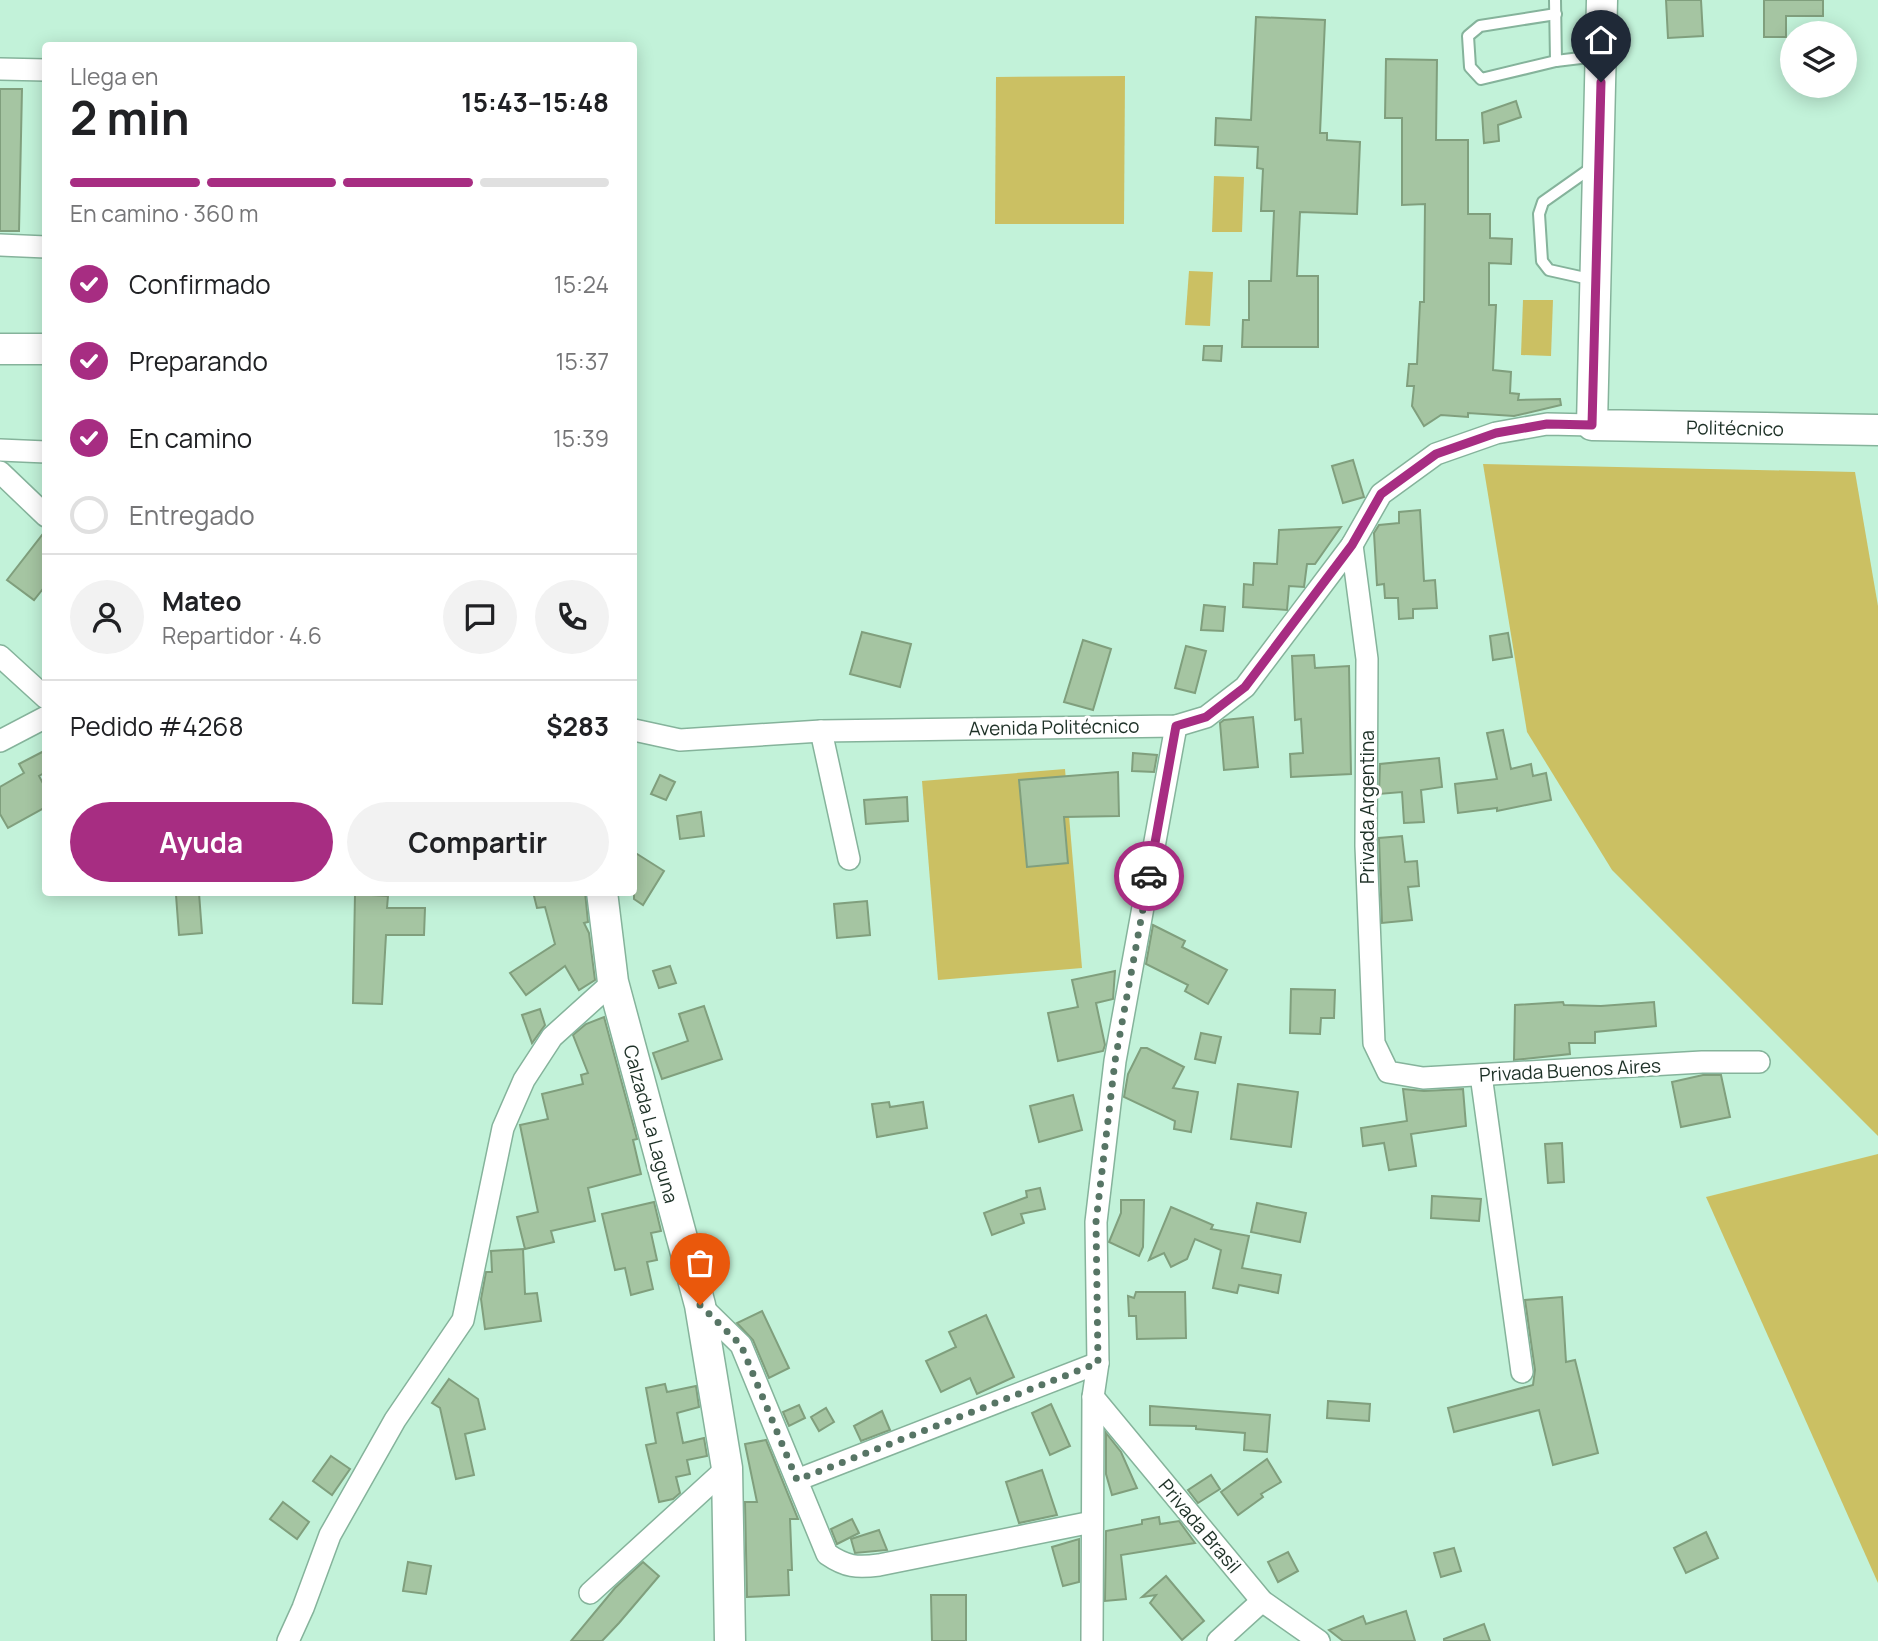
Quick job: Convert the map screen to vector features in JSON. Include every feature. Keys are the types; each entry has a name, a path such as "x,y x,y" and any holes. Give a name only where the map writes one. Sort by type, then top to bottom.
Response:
{"street":[{"path":"1592,425 1602,0"},
{"path":"0,69 42,70"},
{"path":"0,245 42,247"},
{"path":"0,349 42,349"},
{"name":"Avenida Politécnico","path":"637,731 680,740 821,731 1176,726 1206,717 1245,687 1352,545 1381,494 1436,454 1496,433 1547,424 1592,425"},
{"name":"Politécnico","path":"1592,425 1878,430"},
{"path":"0,450 42,452"},
{"path":"0,472 42,512"},
{"name":"Privada Argentina","path":"1352,545 1367,659 1366,846 1372,1021 1374,1043 1385,1067"},
{"path":"0,656 42,694"},
{"path":"0,741 42,719"},
{"path":"1092,1641 1093,1397 1098,1363 1096,1222 1115,1061 1176,726"},
{"path":"821,731 849,859"},
{"name":"Calzada La Laguna","path":"602,896 613,982 700,1305 727,1468 730,1641"},
{"path":"288,1641 330,1535 395,1420 463,1321 503,1128 524,1080 552,1037 613,982"},
{"name":"Privada Buenos Aires","path":"1385,1067 1388,1072 1423,1078 1702,1062 1759,1062"},
{"path":"1481,1075 1522,1372"},
{"path":"700,1305 741,1345 827,1554 852,1568 879,1565 1092,1521"},
{"path":"797,1480 1098,1363"},
{"name":"Privada Brasil","path":"1093,1397 1262,1601 1320,1641"},
{"path":"590,1593 727,1468"},
{"path":"1217,1641 1262,1601"}],"lane":[{"path":"1555,0 1556,61"},
{"path":"1556,14 1480,26 1468,36 1470,67 1481,79 1556,61 1601,55"},
{"path":"1596,280 1549,270 1542,261 1539,214 1543,202 1599,163"}],"shaded area":[{"path":"1125,76 1124,224 995,224 996,77"},
{"path":"1214,176 1244,177 1242,232 1212,232"},
{"path":"1189,271 1213,272 1210,326 1185,325"},
{"path":"1523,300 1553,300 1551,356 1521,355"},
{"path":"1483,464 1855,472 1878,606 1878,1136 1612,870 1527,732"},
{"path":"1065,769 1082,968 938,980 922,781"},
{"path":"1878,1154 1878,1583 1706,1197"}],"building":[{"path":"1666,0 1701,0 1703,36 1668,38"},
{"path":"1764,0 1823,0 1823,16 1786,16 1786,21 1780,21 1780,37 1764,37"},
{"path":"1256,17 1325,20 1320,133 1327,133 1327,140 1360,142 1357,214 1300,212 1297,276 1318,276 1318,347 1242,347 1243,320 1249,320 1249,281 1271,281 1274,211 1261,211 1263,169 1257,168 1258,147 1215,145 1216,118 1251,120"},
{"path":"1386,59 1437,60 1436,140 1468,140 1468,214 1490,214 1490,238 1512,239 1511,264 1489,263 1489,305 1496,305 1493,370 1511,372 1510,393 1519,394 1518,400 1560,399 1561,405 1514,416 1468,413 1468,417 1441,415 1424,426 1412,406 1414,386 1407,386 1409,364 1417,364 1420,302 1424,302 1425,204 1402,205 1402,118 1385,118"},
{"path":"0,89 22,89 19,231 0,231"},
{"path":"1516,101 1521,117 1498,125 1499,141 1484,143 1482,113"},
{"path":"1204,346 1222,346 1221,361 1203,360"},
{"path":"1353,460 1364,497 1343,503 1332,466"},
{"path":"1420,510 1424,581 1435,580 1437,608 1413,609 1413,618 1399,619 1398,598 1385,598 1384,584 1377,585 1374,533 1379,525 1399,523 1399,512"},
{"path":"1341,527 1315,564 1307,564 1304,587 1289,586 1287,610 1243,607 1244,584 1253,585 1254,563 1277,564 1279,530"},
{"path":"42,535 42,590 34,600 7,580"},
{"path":"1204,605 1225,607 1223,631 1201,630"},
{"path":"862,632 911,644 900,687 850,674"},
{"path":"1508,633 1512,657 1493,660 1490,636"},
{"path":"1083,640 1111,649 1093,710 1064,702"},
{"path":"1186,646 1206,651 1195,693 1175,688"},
{"path":"1314,655 1315,668 1349,666 1351,774 1291,777 1290,754 1303,753 1301,719 1295,720 1292,656"},
{"path":"1253,717 1258,767 1224,770 1220,723 1224,720"},
{"path":"1503,730 1511,769 1531,764 1533,776 1546,773 1551,800 1497,811 1497,808 1458,813 1455,784 1497,779 1487,733"},
{"path":"42,752 42,774 39,776 42,782 42,809 8,828 0,814 0,787 24,773 19,764"},
{"path":"1133,753 1157,755 1154,772 1132,771"},
{"path":"1439,758 1442,787 1421,790 1424,822 1404,823 1402,792 1379,794 1380,764"},
{"path":"1118,772 1119,816 1064,817 1068,863 1027,867 1019,780"},
{"path":"660,775 675,782 666,800 651,794"},
{"path":"907,797 908,821 866,824 864,800"},
{"path":"701,812 704,836 680,839 677,816"},
{"path":"1402,836 1405,862 1417,861 1419,886 1408,887 1412,920 1382,923 1379,838"},
{"path":"637,854 664,871 643,905 634,899 634,896 637,896"},
{"path":"176,896 199,896 202,933 179,935"},
{"path":"355,896 388,896 387,908 425,908 424,935 386,935 382,1004 353,1003"},
{"path":"534,896 585,896 588,922 584,923 589,933 595,980 579,990 565,966 526,995 510,973 555,944 545,907 537,908"},
{"path":"867,901 870,935 837,938 834,904"},
{"path":"1153,925 1185,941 1182,947 1227,970 1208,1004 1185,991 1188,985 1146,964"},
{"path":"670,966 676,983 659,988 653,971"},
{"path":"1115,971 1113,999 1096,1003 1105,1045 1103,1051 1058,1061 1048,1013 1078,1007 1072,980"},
{"path":"1291,989 1335,990 1334,1018 1321,1018 1320,1034 1290,1033"},
{"path":"1563,1002 1564,1005 1601,1006 1654,1002 1656,1026 1595,1032 1595,1043 1569,1043 1570,1054 1514,1060 1515,1005"},
{"path":"704,1006 722,1059 662,1079 653,1053 688,1041 679,1014"},
{"path":"540,1009 545,1025 532,1043 522,1015"},
{"path":"604,1017 637,1139 633,1140 641,1174 588,1188 595,1221 551,1231 554,1242 525,1249 517,1217 538,1212 520,1125 548,1119 542,1094 583,1084 581,1075 588,1073 573,1035 586,1024"},
{"path":"1201,1033 1221,1037 1215,1063 1195,1059"},
{"path":"1141,1048 1147,1048 1184,1067 1173,1088 1198,1092 1191,1132 1174,1129 1175,1121 1124,1097 1128,1074"},
{"path":"1703,1075 1721,1075 1730,1117 1681,1127 1672,1082"},
{"path":"1238,1084 1298,1092 1291,1147 1231,1139"},
{"path":"1403,1089 1463,1089 1466,1126 1411,1134 1416,1166 1389,1170 1384,1143 1363,1146 1361,1128 1407,1121"},
{"path":"1073,1095 1082,1130 1039,1142 1030,1106"},
{"path":"889,1102 890,1107 923,1102 927,1128 877,1137 872,1104"},
{"path":"1562,1143 1564,1182 1548,1183 1545,1144"},
{"path":"1040,1188 1045,1209 1021,1214 1024,1223 992,1235 984,1213 1027,1197 1026,1191"},
{"path":"1432,1196 1481,1199 1479,1221 1431,1218"},
{"path":"1121,1200 1144,1200 1143,1247 1139,1256 1109,1242 1121,1213"},
{"path":"654,1202 661,1231 651,1233 657,1260 647,1262 653,1289 631,1295 625,1268 615,1270 602,1214"},
{"path":"1257,1203 1306,1213 1300,1242 1251,1232"},
{"path":"1171,1207 1213,1225 1211,1229 1249,1236 1242,1268 1281,1275 1278,1293 1239,1285 1237,1293 1213,1288 1221,1250 1195,1239 1187,1259 1171,1267 1164,1253 1149,1260"},
{"path":"523,1249 525,1294 537,1293 541,1321 485,1329 481,1299 486,1272 492,1272 491,1251"},
{"path":"1136,1292 1185,1292 1186,1338 1137,1339 1136,1316 1129,1316 1128,1296 1134,1298"},
{"path":"1562,1297 1566,1362 1575,1360 1598,1453 1553,1465 1539,1410 1454,1432 1448,1408 1533,1385 1535,1370 1525,1300"},
{"path":"762,1311 789,1368 769,1378 753,1340 737,1323"},
{"path":"986,1315 1014,1377 977,1394 970,1378 941,1392 926,1361 956,1347 949,1332"},
{"path":"449,1379 478,1399 485,1429 465,1434 474,1475 456,1479 440,1408 432,1403"},
{"path":"665,1384 667,1392 696,1386 699,1407 677,1413 683,1443 704,1438 707,1456 687,1460 690,1474 676,1477 680,1493 673,1499 659,1502 646,1445 656,1443 646,1388"},
{"path":"1328,1401 1370,1404 1369,1421 1327,1418"},
{"path":"1051,1404 1070,1446 1050,1455 1032,1413"},
{"path":"799,1405 805,1418 789,1426 783,1412"},
{"path":"1150,1406 1270,1415 1267,1452 1244,1450 1245,1433 1196,1429 1196,1426 1150,1425"},
{"path":"826,1408 834,1422 819,1431 811,1417"},
{"path":"882,1411 890,1430 861,1441 854,1426"},
{"path":"1106,1433 1121,1452 1137,1488 1112,1495 1106,1474"},
{"path":"766,1440 798,1519 790,1519 792,1570 788,1570 789,1595 747,1597 745,1502 757,1502 745,1444"},
{"path":"331,1456 350,1469 332,1495 313,1481"},
{"path":"1267,1459 1281,1482 1261,1494 1263,1497 1238,1515 1221,1492"},
{"path":"1042,1470 1057,1515 1019,1523 1006,1482"},
{"path":"1211,1475 1220,1489 1198,1503 1188,1490"},
{"path":"283,1502 309,1522 297,1539 270,1519"},
{"path":"1159,1517 1160,1524 1179,1521 1195,1543 1121,1555 1126,1599 1105,1601 1106,1531 1142,1524 1142,1520"},
{"path":"852,1519 859,1533 837,1544 831,1529"},
{"path":"879,1530 887,1550 855,1553 851,1539"},
{"path":"1706,1532 1718,1558 1686,1573 1674,1548"},
{"path":"1079,1539 1079,1582 1063,1586 1052,1547"},
{"path":"1454,1548 1461,1571 1441,1577 1434,1553"},
{"path":"1288,1552 1298,1571 1278,1582 1268,1562"},
{"path":"408,1562 431,1566 426,1594 403,1591"},
{"path":"643,1562 659,1576 619,1623 602,1641 571,1641 615,1588"},
{"path":"1166,1576 1204,1621 1182,1640 1150,1603 1156,1595 1142,1597"},
{"path":"931,1595 966,1595 966,1641 932,1641"},
{"path":"1406,1611 1415,1641 1343,1641 1329,1630 1363,1616 1366,1624"},
{"path":"1484,1624 1490,1641 1444,1641 1444,1639"}],"way so far":[{"path":"700,1305 741,1345 797,1480 1098,1363 1096,1222 1115,1061 1149,876"}],"route":[{"path":"1149,876 1176,726 1206,717 1245,687 1352,545 1381,494 1436,454 1496,433 1547,424 1592,425 1601,82"}]}
